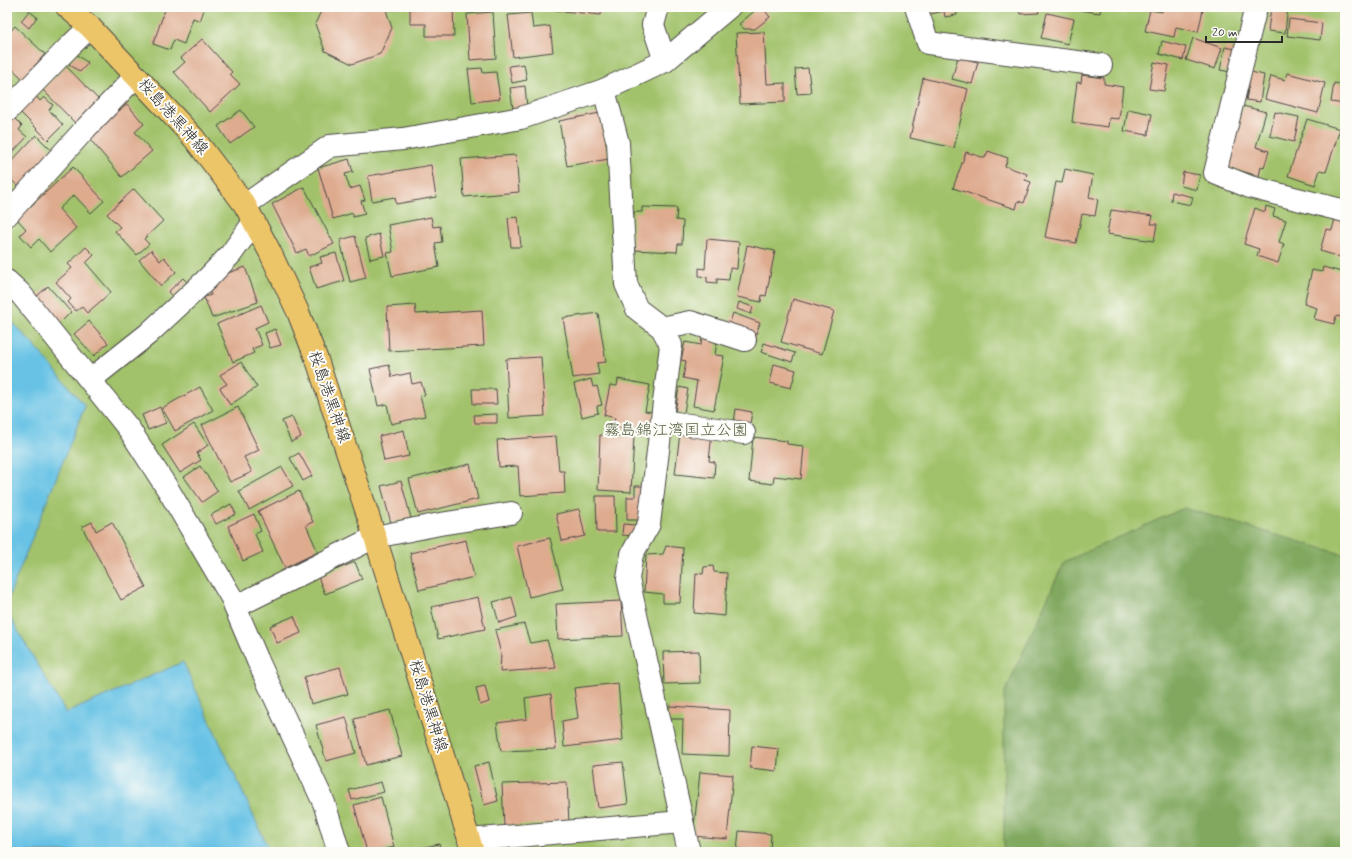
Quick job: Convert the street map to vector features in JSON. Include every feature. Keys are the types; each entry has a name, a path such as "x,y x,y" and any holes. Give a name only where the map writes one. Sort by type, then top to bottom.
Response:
{"main road":[{"name":"桜島港黒神線","path":"67,7 90,27 193,137 249,214 270,252 298,312 318,360 375,537 471,846"}],"street":[{"path":"658,7 653,25 665,61"},
{"path":"90,380 148,334 208,279 231,254 249,214 330,146 403,139 521,118 604,90 665,61 729,7"},
{"path":"916,7 928,43 1101,65"},
{"path":"1256,7 1215,173 1250,187 1345,211"},
{"path":"7,111 90,27"},
{"path":"7,215 86,128 136,76"},
{"path":"604,90 618,143 626,284 636,308 662,328 670,345 649,524 632,554 628,579 689,852"},
{"path":"7,281 20,293 129,429 161,479 233,600 258,661 324,803 339,852"},
{"path":"662,328 690,322 745,340"},
{"path":"662,421 744,433"},
{"path":"235,608 375,537 440,524 511,513"},
{"path":"471,846 682,822"}],"green space":[{"name":"霧島錦江湾国立公園","path":"7,7 1345,7 1345,852 7,852"},
{"path":"1184,508 1345,555 1345,852 1004,852 1004,694 1064,562"}],"water":[{"path":"7,316 85,406 7,601"},
{"path":"7,612 66,713 183,662 270,852 7,852"}],"building":[{"path":"166,7 205,7 200,21 193,18 184,44 174,40 170,50 153,44"},
{"path":"323,7 385,7 392,28 380,54 352,64 325,51 315,24"},
{"path":"410,7 453,7 454,36 426,36 426,24 410,24"},
{"path":"554,7 602,7 601,15 554,10"},
{"path":"759,7 762,7 770,17 755,29 744,29 739,24"},
{"path":"925,7 963,8 956,9 957,15 945,17 944,11 926,15"},
{"path":"1019,7 1038,7 1039,13 1020,14"},
{"path":"1071,7 1101,7 1100,13 1071,9"},
{"path":"1163,7 1197,7 1197,9 1203,10 1198,32 1176,27 1174,37 1145,31 1150,10 1162,12"},
{"path":"1271,7 1288,7 1285,33 1268,31"},
{"path":"29,11 37,17 29,28 21,21"},
{"path":"493,12 496,58 470,60 467,14"},
{"path":"531,13 533,28 550,26 553,52 513,57 508,15"},
{"path":"1047,13 1074,19 1068,44 1041,38"},
{"path":"1289,19 1322,23 1320,40 1287,36"},
{"path":"15,26 45,54 23,79 7,64 7,35"},
{"path":"764,32 767,84 785,83 785,102 740,104 736,33"},
{"path":"1193,38 1222,48 1215,69 1186,60"},
{"path":"202,39 232,72 230,74 240,84 210,112 174,72 185,62 181,58"},
{"path":"1162,41 1186,47 1183,60 1159,54"},
{"path":"1225,47 1240,50 1236,73 1220,70"},
{"path":"76,54 88,63 80,72 69,64"},
{"path":"958,57 978,62 972,84 952,79"},
{"path":"1154,62 1169,65 1164,91 1149,89"},
{"path":"524,64 527,80 512,83 509,66"},
{"path":"66,66 100,101 77,125 42,89"},
{"path":"482,68 483,73 496,72 500,99 472,102 468,69"},
{"path":"808,68 811,93 797,94 795,69"},
{"path":"1251,72 1264,75 1260,102 1246,100"},
{"path":"1287,73 1325,83 1318,113 1265,99 1271,76 1285,80"},
{"path":"1082,75 1104,78 1104,84 1123,87 1119,119 1109,118 1108,127 1072,122 1077,82 1081,83"},
{"path":"923,78 968,89 954,148 910,138"},
{"path":"1334,83 1345,85 1345,104 1331,102"},
{"path":"525,86 527,107 513,109 510,88"},
{"path":"35,95 40,101 44,97 53,105 49,110 63,125 48,140 19,111"},
{"path":"127,104 144,124 135,132 152,151 122,177 88,137"},
{"path":"1243,106 1266,112 1256,147 1269,151 1264,168 1261,167 1259,176 1227,167"},
{"path":"1128,109 1152,114 1148,135 1124,131"},
{"path":"241,110 254,127 230,144 218,126"},
{"path":"1275,112 1299,117 1294,142 1270,136"},
{"path":"600,113 609,159 567,166 559,121"},
{"path":"13,117 22,126 19,130 27,137 10,155 7,151 7,124"},
{"path":"1307,119 1340,129 1326,172 1320,170 1315,185 1288,176"},
{"path":"36,135 55,154 21,189 7,176 7,166"},
{"path":"988,151 1008,158 1005,166 1027,174 1025,180 1031,182 1024,203 1018,201 1016,209 953,188 966,152 985,158"},
{"path":"516,155 519,192 464,197 461,159"},
{"path":"349,159 353,172 345,174 350,189 360,186 365,200 361,201 365,214 353,217 353,213 333,219 318,168"},
{"path":"431,165 436,197 396,204 395,197 372,201 368,176"},
{"path":"73,167 104,201 91,213 74,195 59,209 76,228 50,252 39,239 31,247 20,235 26,229 17,219"},
{"path":"1065,169 1093,175 1089,197 1098,199 1095,216 1082,214 1076,243 1045,237 1056,182 1062,183"},
{"path":"1183,172 1200,175 1197,190 1181,186"},
{"path":"304,187 334,244 309,256 306,249 297,253 272,204"},
{"path":"134,189 163,221 144,239 149,244 137,255 115,231 120,227 107,214"},
{"path":"1172,192 1193,197 1191,205 1171,201"},
{"path":"1266,206 1275,209 1273,216 1286,220 1279,242 1284,244 1278,263 1257,256 1259,249 1244,244 1255,208 1265,212"},
{"path":"642,207 677,208 676,220 683,221 682,244 678,244 677,252 632,250 634,212 642,212"},
{"path":"1111,210 1153,216 1151,224 1157,224 1154,241 1107,234"},
{"path":"431,217 433,227 440,226 442,242 435,243 439,267 392,276 387,253 393,252 388,225"},
{"path":"518,217 521,247 511,247 508,218"},
{"path":"1335,219 1345,222 1345,234 1343,241 1345,241 1344,258 1320,251 1326,229 1332,230"},
{"path":"379,234 384,256 370,259 365,238"},
{"path":"355,236 366,278 350,282 340,240"},
{"path":"707,239 739,242 737,269 730,268 729,280 717,279 717,283 707,282 707,277 699,276 699,268 705,269"},
{"path":"747,245 775,251 766,296 762,295 761,302 737,297"},
{"path":"86,247 94,255 86,263 111,292 87,313 82,307 76,311 68,302 71,299 56,282 72,268 68,264"},
{"path":"151,250 160,261 164,257 176,272 161,286 139,260"},
{"path":"336,253 344,281 316,289 309,267 322,263 320,257"},
{"path":"245,267 258,302 212,318 204,297 211,295 208,288 214,278"},
{"path":"1323,267 1345,273 1345,318 1336,316 1334,324 1314,319 1317,308 1304,304 1312,270 1322,272"},
{"path":"183,278 188,283 173,297 168,292"},
{"path":"48,286 71,312 59,324 35,298"},
{"path":"793,299 834,311 822,354 781,342"},
{"path":"739,302 753,307 751,314 737,309"},
{"path":"261,305 268,322 255,328 262,345 252,349 254,353 233,362 217,324"},
{"path":"415,305 416,314 482,310 484,346 389,351 387,307"},
{"path":"598,313 606,362 597,363 599,374 573,378 563,318"},
{"path":"733,313 760,323 754,340 727,331"},
{"path":"89,321 108,343 94,356 74,334"},
{"path":"275,329 281,345 270,348 265,333"},
{"path":"702,337 717,341 715,355 724,356 714,410 693,406 697,381 683,378 686,361 681,360 685,342 701,345"},
{"path":"764,343 795,353 792,362 761,352"},
{"path":"541,357 545,416 509,418 506,359"},
{"path":"241,362 257,387 230,405 220,388 227,384 220,375"},
{"path":"774,364 796,370 791,388 770,383"},
{"path":"389,365 392,377 410,373 412,384 421,382 425,395 420,396 425,416 391,424 387,404 378,406 370,369"},
{"path":"591,379 593,387 597,386 602,405 597,406 598,413 582,417 574,384"},
{"path":"618,379 650,385 645,411 654,412 651,427 639,425 638,431 613,426 615,418 604,415 610,385 617,386"},
{"path":"200,387 213,410 175,431 162,408"},
{"path":"679,387 688,389 684,413 675,412"},
{"path":"472,389 496,389 497,404 473,404"},
{"path":"160,407 166,423 148,430 142,415"},
{"path":"238,407 259,450 244,457 252,472 230,482 202,425"},
{"path":"736,409 752,412 750,424 734,422"},
{"path":"497,414 497,423 475,423 474,415"},
{"path":"292,417 301,437 291,442 282,421"},
{"path":"194,424 208,445 197,453 201,460 180,473 162,445"},
{"path":"404,430 409,456 384,461 379,436"},
{"path":"680,433 712,433 709,461 715,462 714,478 675,474"},
{"path":"600,435 634,436 631,492 598,490"},
{"path":"556,436 559,471 564,471 565,493 520,496 518,466 499,467 497,440"},
{"path":"753,437 787,441 787,444 804,446 801,479 774,476 773,484 749,481"},
{"path":"299,453 312,476 303,481 290,458"},
{"path":"470,464 478,499 418,514 409,479"},
{"path":"200,466 218,491 202,502 184,477"},
{"path":"282,467 293,486 249,510 239,491"},
{"path":"401,481 411,518 391,523 381,486"},
{"path":"635,486 644,486 644,520 627,520 627,497 635,497"},
{"path":"299,491 313,522 306,525 318,552 285,568 258,511"},
{"path":"596,496 615,496 616,532 597,532"},
{"path":"231,504 236,514 216,524 211,515"},
{"path":"579,509 585,536 562,541 556,514"},
{"path":"254,514 261,531 255,534 263,552 243,561 228,526"},
{"path":"92,522 96,531 112,522 146,587 121,600 82,527"},
{"path":"623,524 635,525 634,536 622,535"},
{"path":"550,538 563,589 529,597 517,546"},
{"path":"466,540 474,577 419,590 410,553"},
{"path":"666,546 683,548 680,603 663,603 663,594 644,592 646,555 663,554"},
{"path":"355,562 362,579 325,594 318,577"},
{"path":"713,566 714,572 727,573 725,616 694,613 696,573 703,574 704,567"},
{"path":"478,597 485,629 438,639 431,607"},
{"path":"512,597 517,617 499,623 493,602"},
{"path":"621,601 623,636 558,639 556,604"},
{"path":"294,616 301,633 277,643 270,626"},
{"path":"524,624 530,643 547,640 556,668 500,672 501,654 495,630"},
{"path":"699,651 700,683 664,684 663,652"},
{"path":"340,667 348,694 311,704 304,677"},
{"path":"618,683 623,740 564,747 562,721 578,718 574,688"},
{"path":"485,686 489,702 480,705 476,688"},
{"path":"551,694 556,749 501,751 497,723 527,719 525,698"},
{"path":"669,706 730,710 729,756 682,754 683,719 668,719"},
{"path":"390,710 402,756 366,765 354,719"},
{"path":"346,717 356,753 326,761 316,725"},
{"path":"752,746 779,749 777,771 750,768"},
{"path":"489,762 498,801 484,805 474,766"},
{"path":"623,762 628,804 598,808 593,765"},
{"path":"700,772 733,775 727,839 693,836"},
{"path":"381,782 384,792 352,800 349,790"},
{"path":"567,782 569,823 504,826 502,784"},
{"path":"381,797 394,847 375,852 367,852 354,805"},
{"path":"739,831 771,834 770,852 737,850"},
{"path":"439,844 441,852 407,852 407,851"}]}
